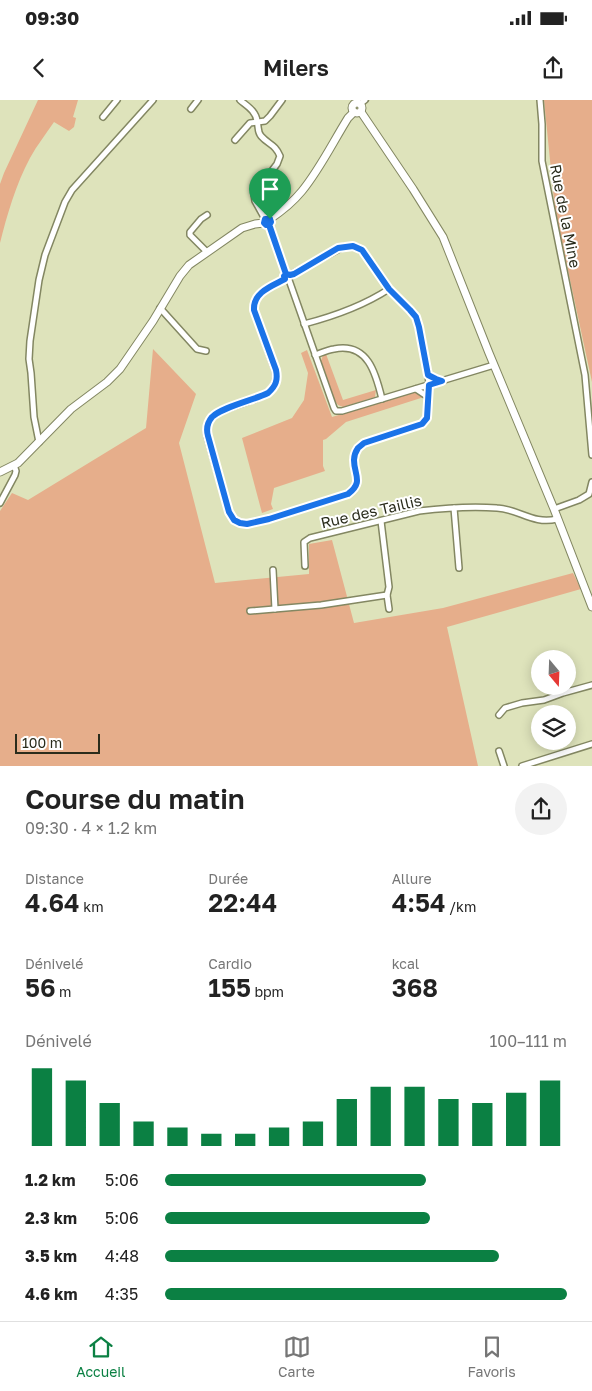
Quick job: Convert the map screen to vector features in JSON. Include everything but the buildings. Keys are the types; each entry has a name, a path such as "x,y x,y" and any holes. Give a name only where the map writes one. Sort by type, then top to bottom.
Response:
{"main road":[{"path":"0,472 24,458 71,409 107,382 120,369 134,351 184,270 206,252 242,228 267,222 286,208 312,178 357,105 443,237 557,519 589,590 592,607"}],"street":[{"path":"103,117 118,100"},
{"path":"39,442 34,417 29,359 39,280 45,255 65,202 72,190 153,100"},
{"path":"191,109 198,100"},
{"path":"240,100 255,114 258,122 257,130 260,136 277,148 280,156 277,164 254,194 255,201 267,222 288,277 334,408 342,411 494,366"},
{"path":"235,140 250,123 265,121 282,100"},
{"name":"Rue de la Mine","path":"540,100 542,161 584,375 592,455"},
{"path":"206,252 190,235 190,232 201,219 207,216"},
{"path":"353,246 362,250 389,289 416,317 428,375 427,418 425,422 415,427 364,443 358,448 354,462 358,477 354,490 343,496 269,519 243,524 237,522 229,512 206,428 214,416 224,410 263,395 272,389 275,384 277,380 276,370 254,310 254,305 260,293 288,277 338,248 353,246"},
{"path":"304,324 341,314 389,289"},
{"path":"160,308 197,349 206,351"},
{"path":"315,355 338,348 358,352 369,361 374,370 382,399"},
{"path":"428,375 442,381"},
{"path":"416,389 428,397"},
{"path":"0,503 15,475 14,465"},
{"path":"554,509 580,500 589,494 592,482"},
{"path":"454,508 460,568"},
{"name":"Rue des Taillis","path":"305,566 304,542 310,538 419,511 454,508 499,508 541,521 557,519"},
{"path":"381,520 390,587 387,595 389,609"},
{"path":"273,570 275,609"},
{"path":"250,612 321,605 387,595"},
{"path":"499,716 505,708 544,700 592,685"},
{"path":"522,766 592,744"},
{"path":"499,751 504,766"}],"shaded area":[{"path":"38,100 78,100 73,117 76,118 74,127 69,131 54,122 30,158 16,189 0,243 0,184"},
{"path":"544,100 592,100 592,382 555,210"},
{"path":"153,349 196,394 179,443 215,583 309,574 309,544 332,540 354,623 443,608 573,573 581,589 447,627 478,766 0,766 0,511 12,493 28,500 146,428"},
{"path":"307,350 332,417 416,392 424,397 346,422 323,440 323,466 325,471 274,488 271,504 273,509 262,513 242,438 292,418 304,400 308,373 301,353"},
{"path":"326,354 343,400 376,390 375,397 343,407 338,405 334,400 321,361 323,355"}],"route":[{"path":"270,219 265,219 264,223 269,225 270,227 286,274 284,276 285,279 260,293 255,300 254,310 276,370 277,380 268,393 224,410 211,418 206,428 230,515 234,520 243,524 269,519 339,498 354,490 358,477 354,456 358,448 364,443 425,422 427,418 429,385 442,381 428,375 418,322 414,314 389,289 362,250 353,246 338,248 294,274 286,274 269,225 270,219"}]}
